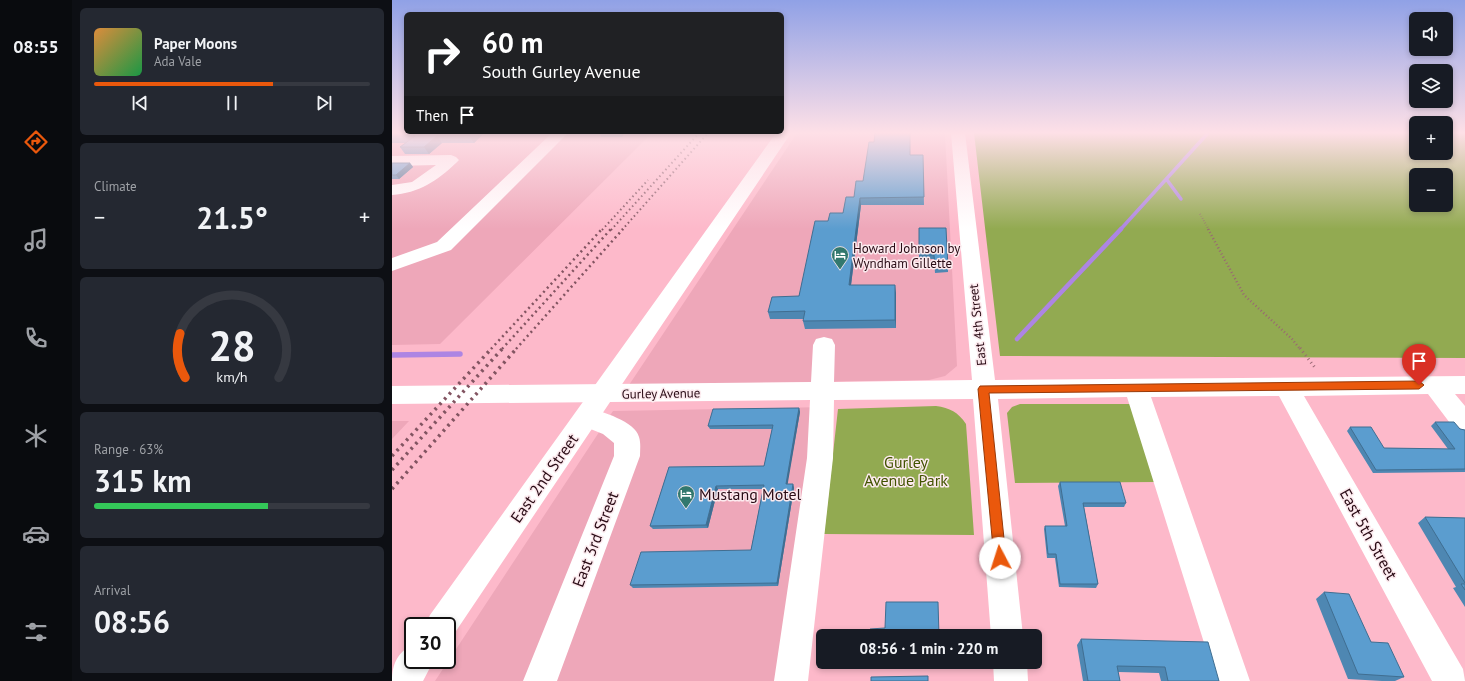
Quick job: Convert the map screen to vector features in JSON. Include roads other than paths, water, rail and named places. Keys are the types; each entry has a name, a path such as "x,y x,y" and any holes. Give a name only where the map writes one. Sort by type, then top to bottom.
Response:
{"street":[{"path":"392,190 407,190 429,180 446,165"},
{"path":"392,265 444,246 529,165"},
{"name":"East 2nd Street","path":"447,617 763,165"},
{"name":"East 4th Street","path":"961,165 1006,629"},
{"path":"791,681 820,458 824,345"},
{"path":"1434,385 1465,424"},
{"name":"Gurley Avenue","path":"392,395 1465,385"},
{"name":"East 5th Street","path":"1286,386 1451,681"},
{"path":"1136,388 1233,681"},
{"name":"East 3rd Street","path":"540,681 627,456 627,438 612,427 587,417"},
{"path":"402,681 411,669"},
{"path":"1010,669 1011,681"}],"waterway":[{"path":"1120,230 1179,165"},
{"path":"1167,180 1181,199"},
{"path":"1017,339 1121,229"},
{"path":"392,355 460,354"}],"railway":[{"path":"611,230 670,165"},
{"path":"622,230 680,165"},
{"path":"602,230 648,180"},
{"path":"491,349 602,229"},
{"path":"502,349 611,229"},
{"path":"516,349 623,229"},
{"path":"392,456 492,348"},
{"path":"392,470 503,348"},
{"path":"392,489 517,348"}],"place":[{"name":"Howard Johnson by Wyndham Gillette","path":"840,270"},
{"name":"Mustang Motel","path":"686,509"}],"park label":[{"name":"Gurley Avenue Park","path":"906,471"}]}
